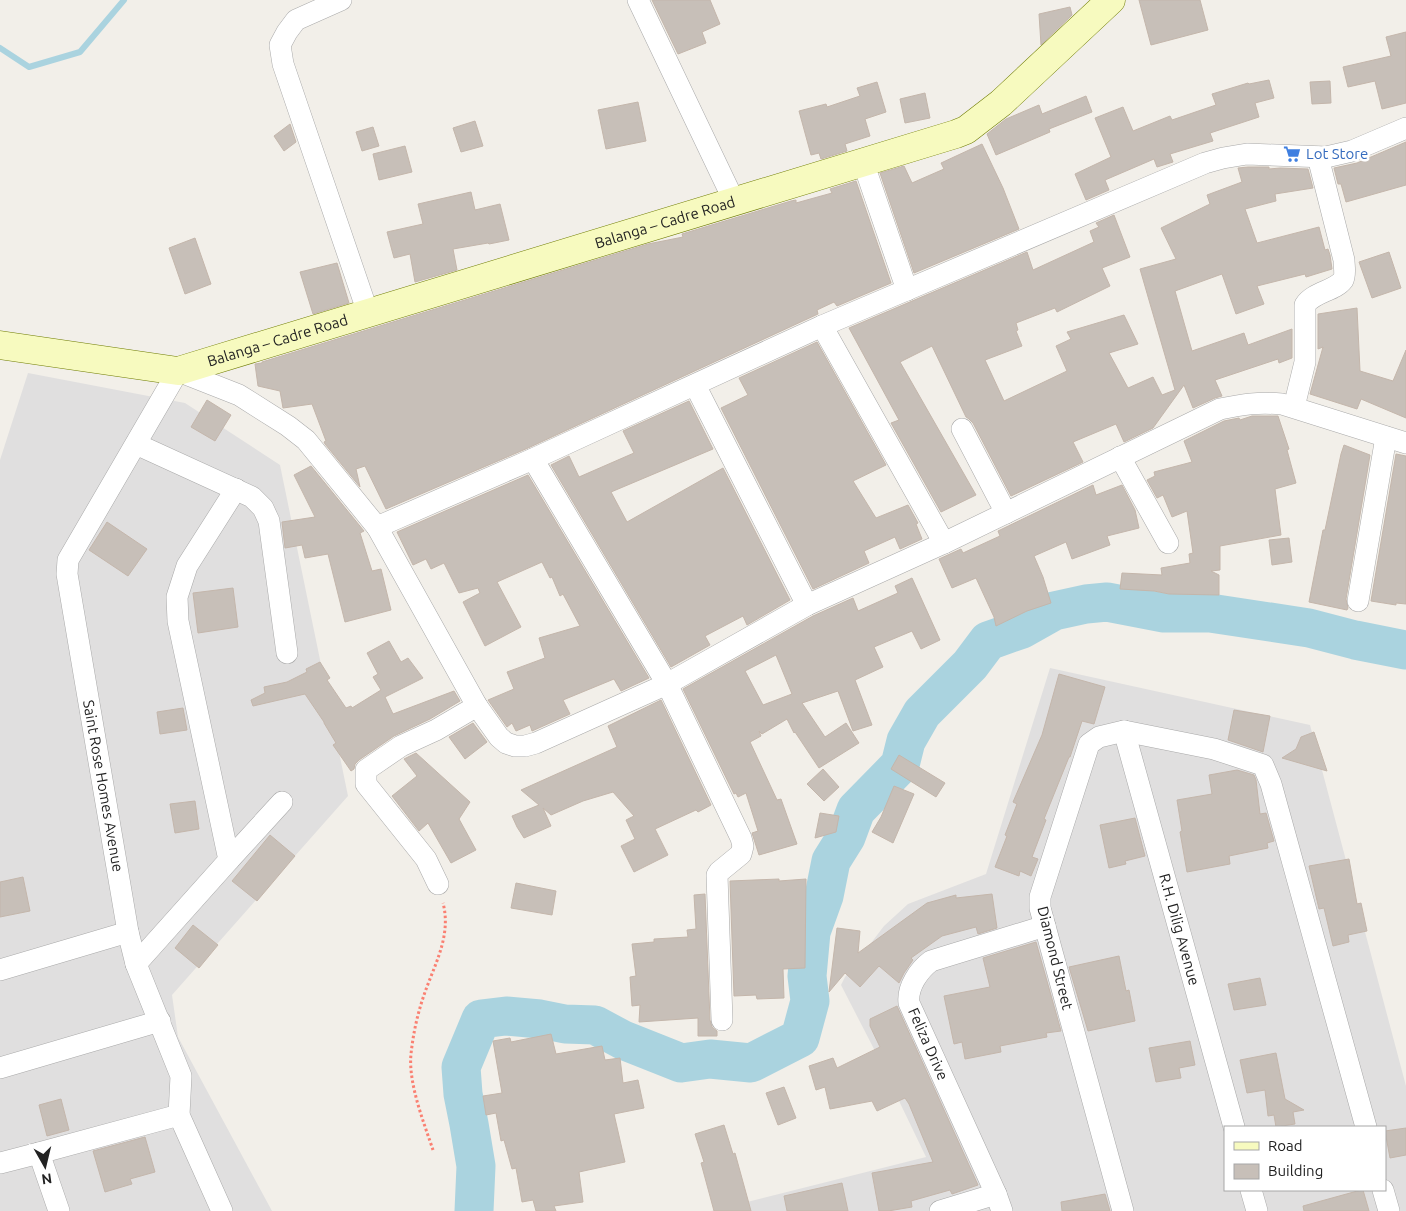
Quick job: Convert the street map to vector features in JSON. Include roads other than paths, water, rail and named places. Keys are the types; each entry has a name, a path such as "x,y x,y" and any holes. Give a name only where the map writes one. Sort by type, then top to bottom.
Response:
{"street":[{"path":"341,0 296,20 280,45 283,64 368,313"},
{"path":"638,0 734,201"},
{"name":"Balanga – Cadre Road","path":"178,371 956,134 966,130 1001,103 1110,0"},
{"path":"378,527 533,459 822,326 1205,163 1247,154 1326,157 1352,151 1406,128"},
{"path":"1294,408 1305,362 1305,305 1309,299 1336,286 1343,280 1344,272 1344,260 1318,157"},
{"path":"863,162 907,290"},
{"path":"822,326 944,543"},
{"path":"0,345 178,371 239,395 288,426 306,440 378,527 477,706 499,737 506,743 515,746 536,743 667,684 807,606 944,543 1220,409 1245,404 1282,404 1406,443"},
{"name":"Saint Rose Homes Avenue","path":"178,371 68,560 68,574 128,932 136,964 181,1076 179,1115 222,1211"},
{"path":"695,385 807,606"},
{"path":"962,429 1006,513"},
{"path":"1358,601 1386,437"},
{"path":"136,444 252,497 263,508 269,521 288,653"},
{"path":"1120,457 1168,542"},
{"path":"533,459 667,684 741,838 742,854 719,872 717,878 722,1020"},
{"path":"228,860 178,621 176,597 187,566 236,489"},
{"path":"438,884 426,859 366,784 366,770 401,746 436,730 477,706"},
{"path":"1124,731 1214,749 1263,765 1271,784 1366,1126"},
{"name":"Diamond Street","path":"1123,1211 1044,926 1040,908 1040,897 1089,744 1099,737 1124,731"},
{"name":"R.H. Dilig Avenue","path":"1124,731 1234,1126"},
{"path":"136,964 282,802"},
{"name":"Feliza Drive","path":"999,1203 909,1003 908,996 923,968 931,961 1044,926"},
{"path":"0,970 128,932"},
{"path":"0,1068 160,1021"},
{"path":"0,1163 179,1115"},
{"path":"39,1153 59,1211"},
{"path":"1251,1191 1257,1211"},
{"path":"1383,1191 1389,1211"},
{"path":"940,1211 999,1203"}],"waterway":[{"path":"0,48 29,67 80,52 124,0"},
{"path":"474,1211 476,1166 463,1094 461,1067 481,1019 506,1016 540,1019 565,1024 595,1025 623,1040 681,1063 710,1059 751,1063 800,1038 810,1001 807,976 811,932 824,896 831,861 846,837 856,810 900,765 906,741 922,713 970,665 988,641 1022,629 1054,611 1086,604 1107,602 1164,613 1210,613 1309,628 1355,640 1406,650"}],"place":[{"name":"Lot Store","path":"1292,154"}]}
